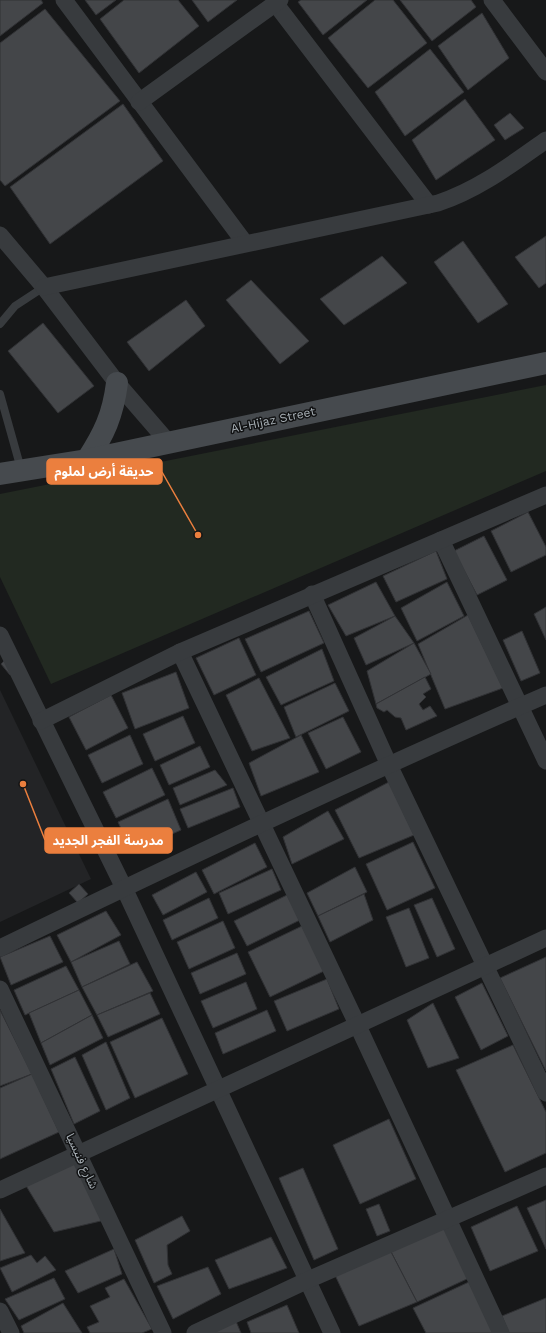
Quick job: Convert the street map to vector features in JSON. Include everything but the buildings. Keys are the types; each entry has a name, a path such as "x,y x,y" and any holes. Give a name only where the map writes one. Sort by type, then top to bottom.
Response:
{"main road":[{"name":"Al-Hijaz Street","path":"0,474 87,460 546,364"},
{"path":"87,460 102,436 109,421 115,402 117,383"}],"street":[{"path":"64,0 245,243"},
{"path":"492,0 546,72"},
{"path":"139,102 278,2 429,205"},
{"path":"44,287 429,205 451,199 482,184 546,140"},
{"path":"0,235 44,287 117,383 168,442"},
{"path":"41,721 180,652 312,594 546,495"},
{"path":"441,540 546,761"},
{"path":"312,594 389,765 546,1093"},
{"path":"0,635 124,888 332,1333"},
{"path":"180,652 357,1024 447,1220 501,1333"},
{"path":"0,948 124,888 389,765 546,695"},
{"path":"0,1190 546,938"},
{"name":"شارع فنيسيا","path":"0,989 163,1333"},
{"path":"195,1333 308,1280 546,1176"},
{"path":"0,1311 10,1333"}],"lane":[{"path":"0,324 14,306 44,287"},
{"path":"0,394 22,470"}],"shaded area":[{"path":"546,385 546,471 51,684 0,577 0,494"},
{"path":"0,690 91,879 0,922"}],"place":[{"name":"حديقة أرض لملوم","path":"198,535"},
{"name":"مدرسة الفجر الجديد","path":"23,784"}]}
